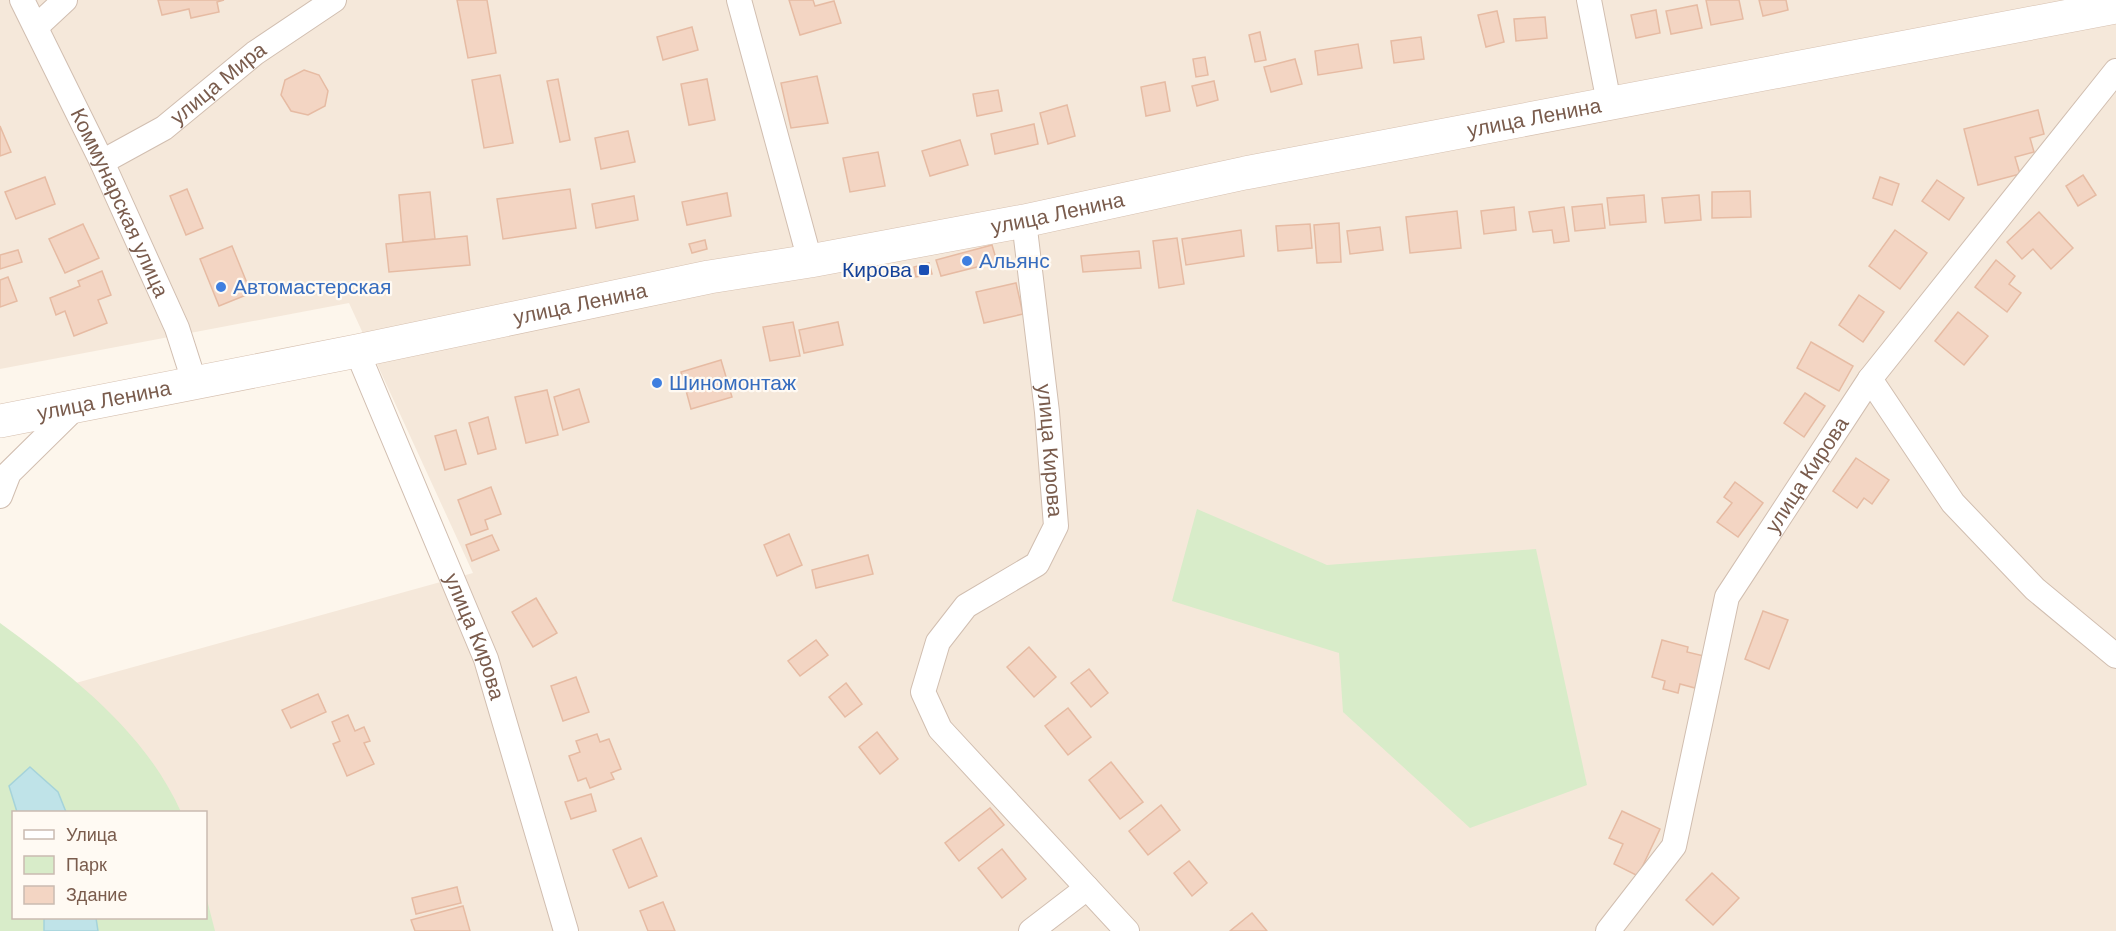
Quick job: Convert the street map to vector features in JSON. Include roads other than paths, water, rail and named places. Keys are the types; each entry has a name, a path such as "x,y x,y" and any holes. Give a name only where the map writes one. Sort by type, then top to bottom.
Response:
{"main road":[{"name":"улица Ленина","path":"0,421 194,381 357,351 710,276 810,261 1024,221 1245,173 2116,7"}],"street":[{"name":"Коммунарская улица","path":"22,0 102,162 177,328 194,381"},
{"path":"36,27 65,0"},
{"name":"улица Мира","path":"102,162 164,128 255,53 334,0"},
{"path":"739,0 810,261"},
{"path":"1589,0 1609,103"},
{"name":"улица Кирова","path":"1608,931 1674,846 1728,597 1870,379 2116,71"},
{"name":"улица Кирова","path":"1024,221 1047,412 1056,526 1037,564 966,606 938,642 923,692 940,729 1127,931"},
{"name":"улица Кирова","path":"357,351 486,659 566,931"},
{"path":"1870,379 1953,503 2035,589 2116,656"},
{"path":"0,496 9,473 76,407"},
{"path":"1031,931 1086,888"}],"water":[{"path":"30,767 58,792 66,811 17,811 9,786"},
{"path":"44,919 96,919 98,931 44,931"}],"place":[{"name":"Альянс","path":"967,261"},
{"name":"Кирова","path":"924,270"},
{"name":"Автомастерская","path":"221,287"},
{"name":"Шиномонтаж","path":"657,383"}]}
